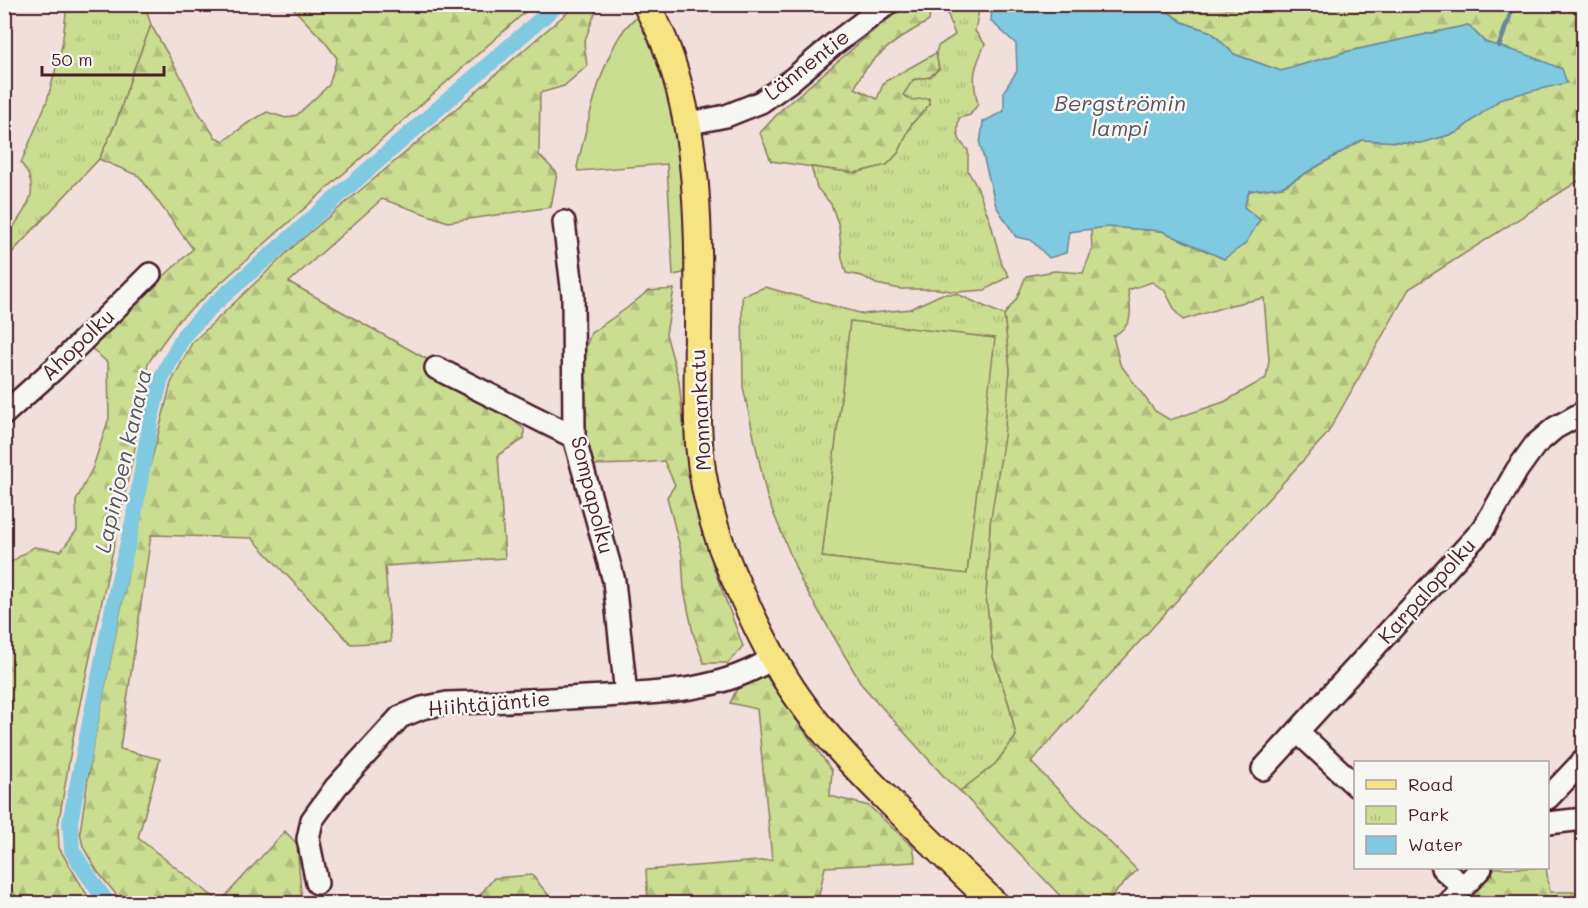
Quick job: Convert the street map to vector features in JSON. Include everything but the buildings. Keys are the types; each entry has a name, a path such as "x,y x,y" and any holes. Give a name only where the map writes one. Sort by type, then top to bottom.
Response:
{"main road":[{"name":"Monnankatu","path":"646,4 664,39 675,72 686,124 696,208 698,424 701,468 712,520 728,566 773,658 800,700 846,758 940,852 995,903"}],"street":[{"name":"Lännentie","path":"686,124 726,116 760,102 789,82 887,4"},
{"name":"Sompapolku","path":"564,222 573,295 574,437 614,581 626,695"},
{"name":"Ahopolku","path":"4,414 54,369 150,274"},
{"path":"436,368 574,437"},
{"name":"Karpalopolku","path":"1263,769 1484,528 1517,470 1535,445 1555,428 1584,412"},
{"name":"Hiihtäjäntie","path":"317,883 308,839 312,820 336,787 400,717 423,708 447,704 626,695 702,687 760,666 773,658"},
{"path":"1298,732 1354,784"},
{"path":"1549,797 1584,759"},
{"path":"1549,823 1584,819"},
{"path":"1444,869 1463,887"},
{"path":"1448,903 1479,869"}],"green space":[{"path":"67,5 145,5 151,25 117,120 99,159 5,260 5,243 31,195 28,175 21,163 47,101 62,46"},
{"path":"290,5 533,5 179,320 148,363 135,447 75,727 58,826 59,848 92,903 21,903 5,881 4,567 34,547 61,551 77,530 76,501 93,467 109,418 108,363 89,346 193,249 139,176 99,159 117,120 151,25 197,110 215,137 224,141 267,112 286,118 297,115 329,85 337,58"},
{"path":"576,5 598,5 584,43 587,66 564,86 540,93 539,155 557,173 551,207 448,222 382,199 289,282 455,375 524,429 524,439 498,455 505,558 385,566 391,642 351,644 252,538 151,535 120,749 160,759 138,838 220,902 285,831 297,844 302,903 123,903 97,871 83,847 80,832 92,751 149,470 171,383 192,343 295,245"},
{"path":"908,5 922,5 930,12 929,21 908,33 876,58 860,77 855,88 877,99 884,82 936,53 939,68 930,77 913,80 912,100 929,97 929,105 911,125 899,152 887,165 855,173 771,161 760,133 782,109 879,26"},
{"path":"980,5 975,31 985,44 975,73 978,104 970,115 959,118 958,132 962,143 968,150 968,171 978,189 991,224 1002,265 1009,276 985,290 957,292 938,289 901,289 876,284 862,276 846,273 839,226 831,204 817,188 811,167 855,173 887,165 899,152 911,125 929,105 929,98 912,100 903,95 913,80 930,77 939,69 936,53 938,46 955,35 945,6"},
{"path":"1159,5 1583,5 1583,178 1409,289 1327,434 1031,762 1137,870 1105,903 1067,903 960,791 995,764 1016,736 1009,705 993,657 986,597 990,524 1010,370 1004,315 1017,298 1026,276 1055,271 1083,273 1092,250 1091,229 1108,227 1162,231 1224,259 1260,220 1244,207 1249,191 1283,187 1362,140 1421,143 1456,133 1502,98 1566,82 1485,42 1468,25 1345,52 1281,71 1234,54 1211,32 1182,22","holes":["1152,282 1165,291 1183,320 1231,305 1264,298 1269,360 1266,378 1224,402 1170,420 1155,411 1120,364 1113,336 1125,327 1130,317 1128,290"]},
{"path":"640,15 645,17 668,93 682,172 688,269 683,273 673,275 667,164 578,171 577,167 592,107 607,62 616,42 627,26"},
{"path":"765,287 863,314 910,309 942,294 957,294 1004,315 1010,370 1004,437 990,524 986,597 993,657 1009,705 1016,736 995,764 960,791 947,780 862,685 801,581 767,497 743,387 742,296","holes":["850,321 995,338 967,574 822,557"]},
{"path":"674,289 666,334 679,381 686,451 713,566 743,646 728,663 704,663 693,633 684,590 682,555 667,497 675,485 664,461 592,465 580,427 582,357 591,333 648,291"},
{"path":"850,320 996,338 967,574 822,557"},
{"path":"766,676 832,771 830,796 869,806 913,847 916,862 825,867 817,904 648,903 646,870 772,860 757,709 730,703 740,683"},
{"path":"1494,869 1546,869 1550,892 1583,892 1583,903 1463,904"},
{"path":"532,875 555,903 473,903 494,878"}],"water":[{"name":"Bergströmin lampi","path":"995,5 1159,5 1182,22 1211,32 1234,54 1281,71 1345,52 1468,25 1485,42 1528,55 1562,69 1567,83 1502,98 1456,133 1421,143 1362,140 1282,187 1249,191 1244,207 1260,220 1245,244 1224,259 1162,231 1108,227 1069,232 1066,253 1049,258 1031,240 1016,237 996,206 980,144 983,122 1004,111 1004,91 1017,71 1016,44 991,21 992,7"}],"waterway":[{"name":"Lapinjoen kanava","path":"108,904 72,850 70,822 118,583 133,522 151,418 161,379 184,335 212,306 558,4"},
{"path":"1499,46 1514,4"}]}
